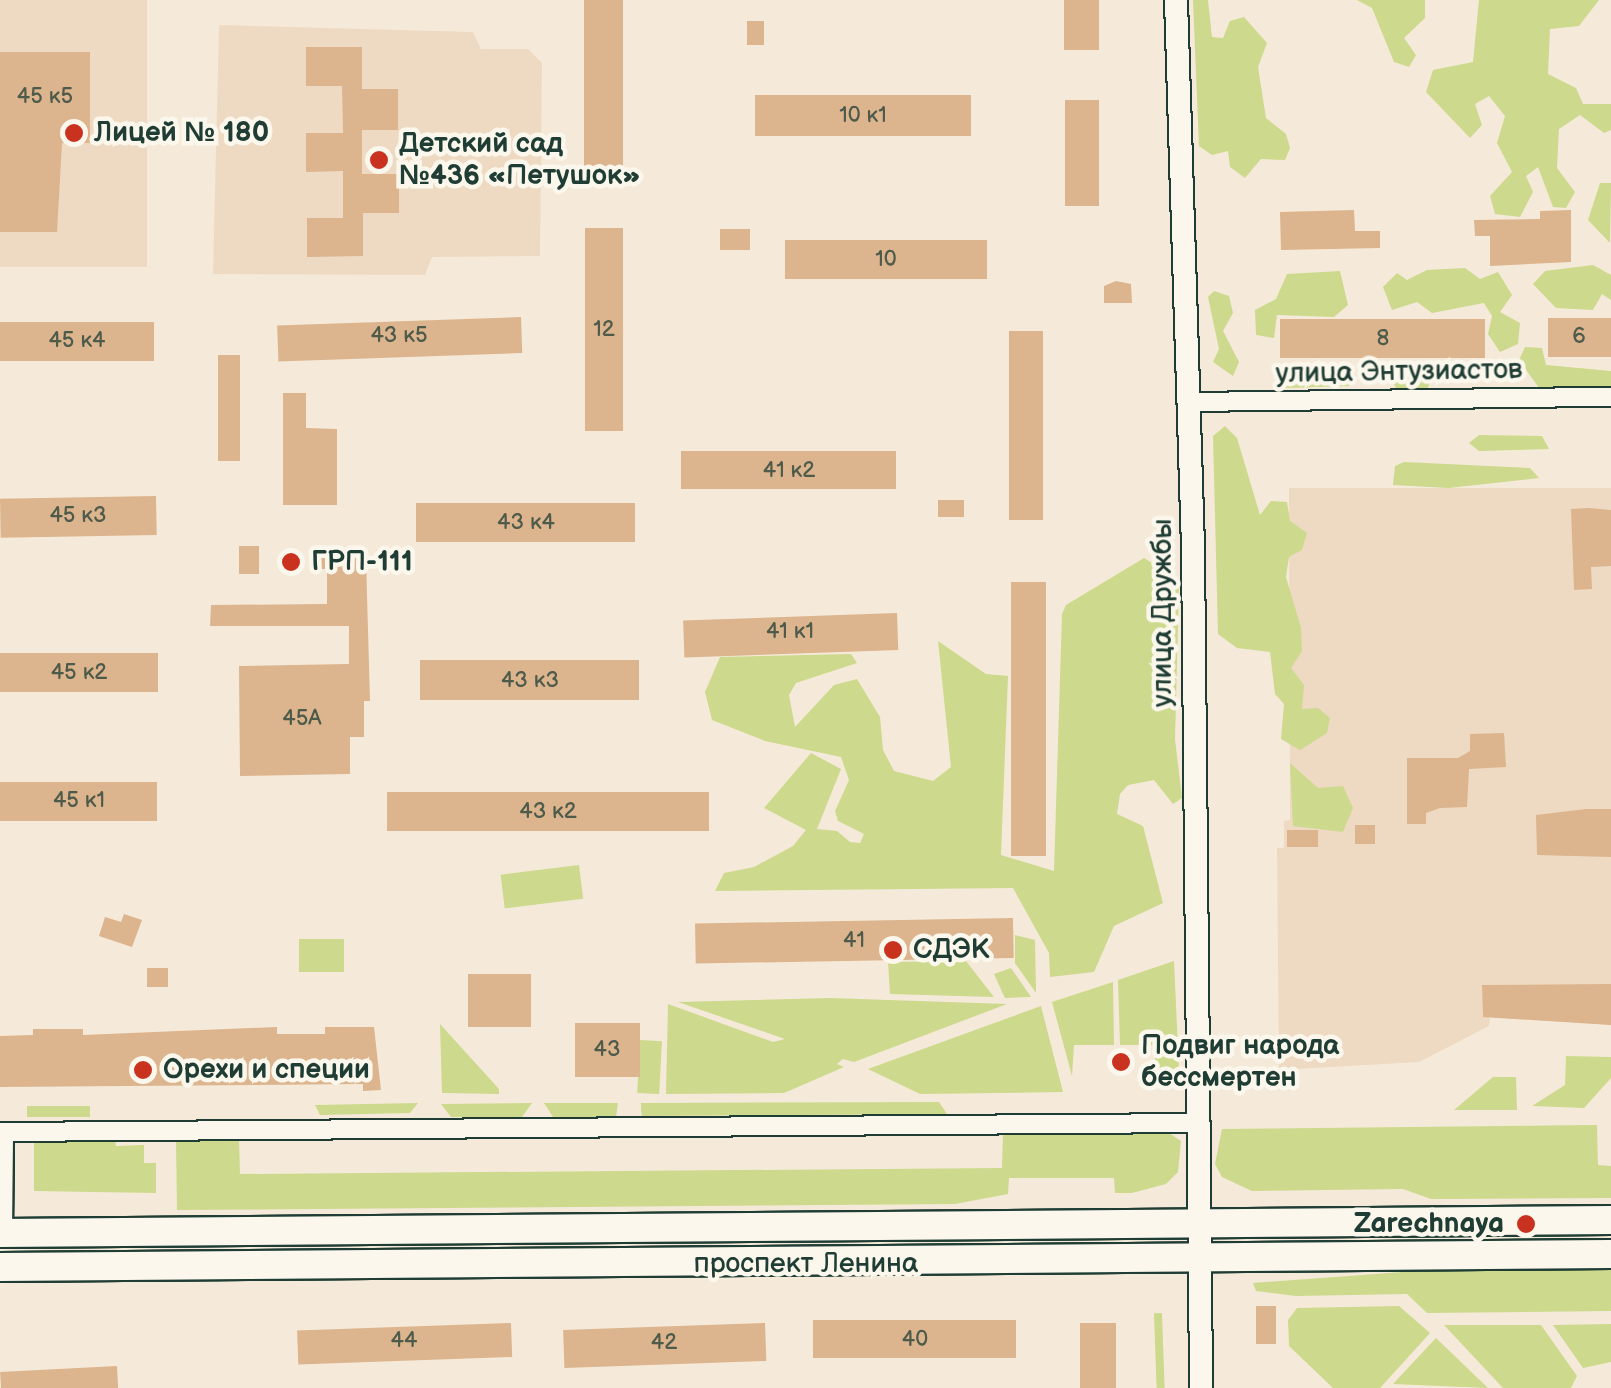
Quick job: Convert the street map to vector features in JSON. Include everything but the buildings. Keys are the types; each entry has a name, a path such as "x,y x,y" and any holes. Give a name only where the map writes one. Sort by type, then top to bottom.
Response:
{"main road":[{"name":"проспект Ленина","path":"2,1233 1611,1220"},
{"name":"проспект Ленина","path":"0,1267 1611,1254"}],"street":[{"name":"улица Дружбы","path":"1176,0 1188,402 1201,1388"},
{"name":"улица Энтузиастов","path":"1188,402 1611,397"},
{"path":"2,1233 2,1132 1195,1123"}],"shaded area":[{"name":"Лицей № 180","path":"0,0 147,0 147,267 0,267"},
{"name":"Детский сад №436 «Петушок»","path":"219,25 473,32 481,49 528,49 542,63 540,256 432,257 425,275 213,274"},
{"path":"1289,488 1611,488 1611,1025 1490,1017 1489,1026 1419,1062 1279,1070 1277,848 1284,848 1284,821 1290,820"}],"green space":[{"path":"1193,0 1208,0 1212,37 1223,38 1230,21 1244,17 1267,43 1258,67 1266,118 1286,134 1290,148 1285,160 1261,159 1245,178 1230,167 1228,151 1212,155 1199,146"},
{"path":"1357,0 1425,0 1425,18 1404,38 1416,55 1409,67 1394,62 1372,8"},
{"path":"1479,0 1599,0 1579,26 1550,29 1548,74 1576,88 1583,104 1611,104 1611,130 1604,133 1580,115 1559,129 1557,168 1575,192 1566,208 1553,207 1538,167 1526,176 1533,192 1520,217 1495,214 1490,196 1512,172 1497,143 1505,116 1489,96 1475,104 1482,125 1470,138 1426,92 1433,70 1473,62"},
{"path":"1600,183 1611,183 1610,243 1588,220"},
{"path":"1593,265 1611,275 1611,300 1602,294 1593,310 1556,308 1533,284 1545,271"},
{"path":"1465,268 1480,279 1498,272 1512,295 1500,312 1520,323 1518,344 1500,352 1488,334 1492,316 1484,303 1432,313 1417,302 1392,310 1383,287 1397,273 1407,280 1427,270"},
{"path":"1340,271 1348,305 1334,317 1277,315 1274,338 1256,335 1255,310 1276,299 1287,274"},
{"path":"1214,291 1229,296 1233,313 1223,331 1239,362 1233,376 1213,362 1219,349 1208,297"},
{"path":"1525,347 1542,348 1546,365 1611,371 1611,395 1544,395 1519,360"},
{"path":"1350,364 1356,376 1349,386 1286,388 1278,375 1287,366"},
{"path":"1397,366 1423,366 1431,381 1424,395 1402,397 1388,375"},
{"path":"1225,426 1237,438 1260,515 1271,501 1287,502 1290,521 1307,533 1302,550 1289,557 1286,577 1301,628 1302,651 1291,668 1304,685 1302,709 1318,708 1330,718 1327,733 1300,750 1281,739 1284,704 1275,694 1270,652 1237,648 1218,634 1213,436"},
{"path":"1479,435 1542,436 1549,449 1479,451 1469,443"},
{"path":"1404,462 1530,468 1539,478 1449,488 1393,485 1395,466"},
{"path":"1144,558 1175,577 1179,586 1175,739 1182,798 1173,804 1154,780 1128,785 1120,794 1117,814 1143,826 1163,903 1114,926 1094,972 1050,977 1049,953 1013,888 715,891 724,873 754,867 793,846 806,830 764,808 811,753 841,769 817,829 837,831 850,842 860,843 864,834 838,821 835,811 849,780 841,757 765,741 712,720 705,692 720,657 851,654 857,663 796,683 789,695 795,727 834,685 857,679 880,717 883,750 894,771 933,781 951,767 938,641 986,674 1008,676 1001,855 1054,871 1062,614 1066,605"},
{"path":"1290,763 1318,788 1343,786 1353,808 1343,832 1293,826"},
{"path":"579,865 583,899 505,908 501,875"},
{"path":"1015,935 1035,940 1036,993 1015,963"},
{"path":"299,939 344,939 344,972 299,972"},
{"path":"966,961 994,997 890,994 888,962"},
{"path":"1174,961 1179,1070 1155,1080 1155,1045 1120,1045 1118,980"},
{"path":"1011,968 1031,997 1005,998 994,974"},
{"path":"1113,982 1114,1045 1074,1045 1072,1076 1052,1002"},
{"path":"830,998 1007,1004 854,1062 843,1059 837,1064 844,1067 784,1093 666,1094 668,1004 773,1042 785,1039 678,1002"},
{"path":"1041,1006 1063,1092 920,1094 868,1069"},
{"path":"440,1024 499,1089 499,1094 442,1093"},
{"path":"640,1040 662,1041 659,1094 637,1093"},
{"path":"1566,1056 1611,1057 1611,1078 1584,1108 1532,1106 1565,1085"},
{"path":"1493,1077 1516,1077 1517,1110 1454,1110"},
{"path":"939,1102 947,1114 642,1116 641,1110 641,1103"},
{"path":"418,1103 410,1113 320,1115 315,1105"},
{"path":"532,1103 522,1117 451,1117 441,1104"},
{"path":"544,1103 618,1103 616,1117 553,1117"},
{"path":"27,1106 90,1106 90,1117 27,1117"},
{"path":"1597,1125 1598,1165 1611,1166 1611,1198 1431,1199 1403,1189 1252,1191 1222,1177 1215,1164 1222,1129"},
{"path":"1166,1131 1181,1141 1178,1172 1166,1184 1132,1193 1115,1193 1114,1178 1009,1178 1008,1194 955,1204 177,1210 176,1139 239,1138 240,1174 1002,1168 1003,1133"},
{"path":"115,1139 116,1146 144,1145 144,1163 156,1163 156,1193 34,1191 34,1143"},
{"path":"1611,1267 1611,1311 1427,1313 1407,1294 1296,1296 1256,1291 1253,1283 1444,1269"},
{"path":"1399,1306 1430,1333 1380,1388 1333,1388 1289,1346 1288,1320 1297,1308"},
{"path":"1154,1313 1162,1313 1165,1388 1157,1388"},
{"path":"1611,1324 1611,1362 1583,1368 1553,1325"},
{"path":"1444,1325 1541,1325 1577,1376 1571,1388 1503,1388"},
{"path":"1436,1338 1488,1388 1393,1384"}],"place":[{"name":"Лицей № 180","path":"74,133"},
{"name":"Детский сад №436 «Петушок»","path":"379,160"},
{"name":"ГРП-111","path":"291,562"},
{"name":"СДЭК","path":"893,950"},
{"name":"Подвиг народа бессмертен","path":"1121,1062"},
{"name":"Орехи и специи","path":"143,1070"},
{"name":"Zarechnaya","path":"1526,1224"}]}
